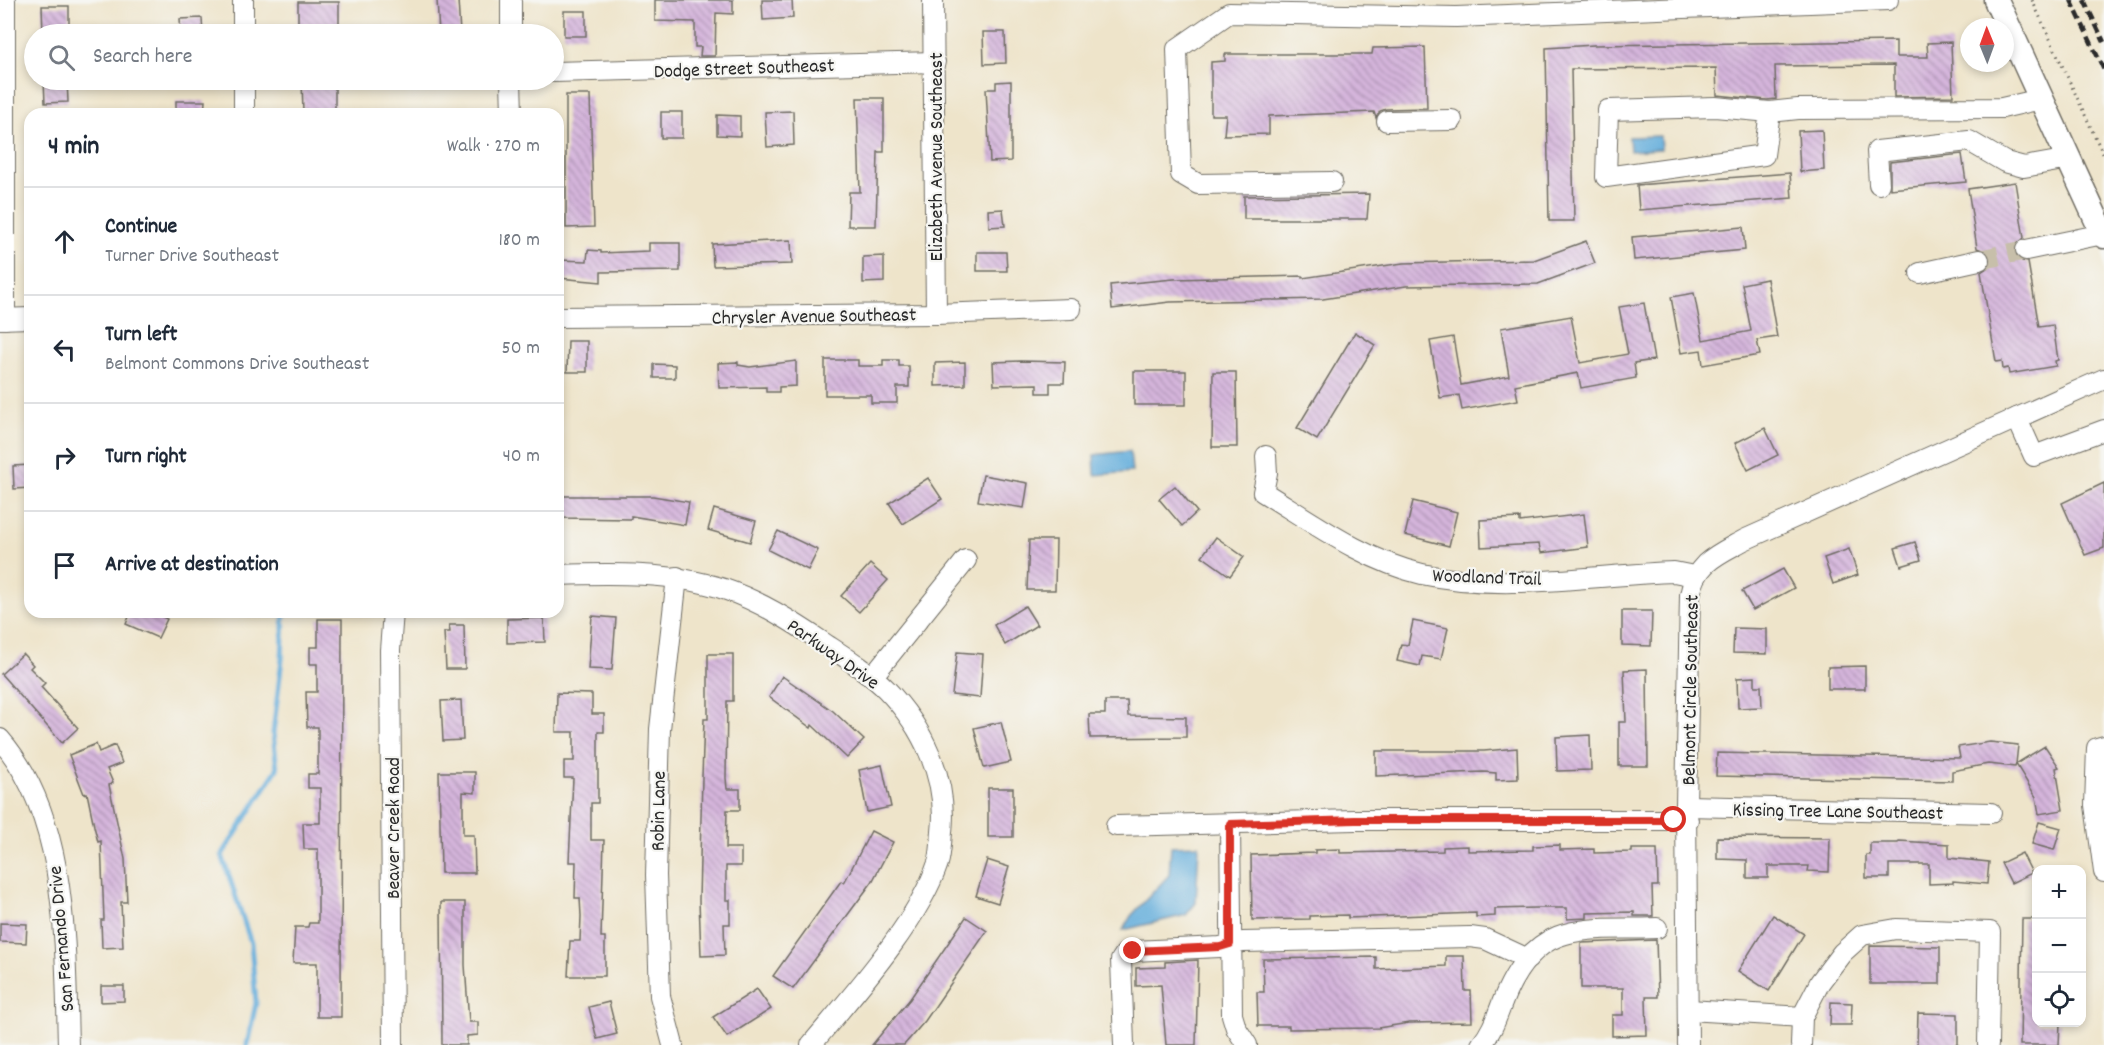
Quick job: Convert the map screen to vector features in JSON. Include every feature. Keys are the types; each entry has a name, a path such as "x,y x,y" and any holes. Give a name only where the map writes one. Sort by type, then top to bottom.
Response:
{"main road":[{"path":"1996,0 2104,235"}],"street":[{"path":"4,0 2,319 24,318"},
{"path":"243,0 243,24"},
{"path":"511,0 511,24"},
{"name":"Elizabeth Avenue Southeast","path":"933,0 936,314"},
{"path":"1332,182 1198,184 1181,174 1177,49 1229,13 1456,17 1888,0"},
{"name":"Dodge Street Southeast","path":"564,72 935,62"},
{"path":"244,90 244,108"},
{"path":"511,90 512,108"},
{"path":"1770,112 1764,155 1606,177 1608,110 1715,107 1770,112 1798,109 2002,108 2041,99"},
{"path":"1387,121 1452,120"},
{"path":"1879,184 1877,151 1969,141 2005,162 2025,167 2069,159"},
{"path":"2026,250 2104,235"},
{"path":"1920,273 1979,260"},
{"name":"Chrysler Avenue Southeast","path":"564,317 936,314 1071,309"},
{"name":"Belmont Circle Southeast","path":"1688,1045 1687,813 1690,595 1694,576 1707,562 1744,540 2104,379"},
{"path":"2017,418 2034,456 2104,430"},
{"name":"Woodland Trail","path":"1266,456 1268,473 1263,492 1359,548 1421,573 1485,580 1674,572 1694,576"},
{"path":"872,677 966,560"},
{"name":"Parkway Drive","path":"564,575 677,577 724,589 763,606 803,628 872,677 898,703 918,732 942,785 943,818 939,863 914,909 868,976 811,1045"},
{"name":"Robin Lane","path":"673,1045 660,996 656,875 660,729 677,577"},
{"name":"Beaver Creek Road","path":"393,618 390,650 393,1045"},
{"name":"San Fernando Drive","path":"0,739 15,756 42,816 56,864 64,937 68,1045"},
{"path":"2104,746 2097,748 2095,805 2104,872"},
{"name":"Kissing Tree Lane Southeast","path":"1116,826 1589,818 1687,813 1991,813"},
{"path":"1230,824 1232,1015 1236,1028 1247,1045"},
{"path":"1481,1045 1493,1030 1508,990 1528,959 1548,939 1560,933 1657,928"},
{"path":"1801,1045 1802,1017 1820,982 1842,953 1862,935 1896,929 1990,932 1988,1045"},
{"path":"1124,1045 1121,960 1125,954 1133,951 1220,947 1230,944 1470,937 1485,939 1528,959"},
{"path":"1689,1010 1802,1017"}],"path":[{"path":"2032,0 2104,156"}],"water":[{"path":"1660,136 1661,149 1630,151 1629,137"},
{"path":"1130,451 1132,472 1095,475 1094,455"},
{"path":"1199,845 1196,903 1186,915 1123,930 1131,916 1169,875 1171,846"}],"building":[{"path":"437,0 458,0 459,24 438,24"},
{"path":"655,0 733,0 733,14 716,13 715,56 700,56 701,47 695,47 695,22 655,21"},
{"path":"762,0 792,0 793,18 763,20"},
{"path":"298,2 339,2 339,24 298,24"},
{"path":"42,6 69,6 69,24 43,24"},
{"path":"564,11 586,11 586,36 564,36"},
{"path":"202,18 202,24 180,24 180,19"},
{"path":"983,32 1005,32 1006,63 984,64"},
{"path":"1896,41 1896,57 1928,57 1927,43 1951,42 1953,96 1894,97 1894,65 1775,66 1776,99 1767,100 1717,95 1716,68 1571,69 1574,221 1549,221 1546,48 1594,45"},
{"path":"1425,47 1427,108 1386,109 1380,111 1376,118 1374,112 1269,116 1269,134 1224,135 1226,115 1211,115 1211,62 1225,61 1225,54 1372,54 1373,48"},
{"path":"1011,81 1011,161 990,162 986,89 996,89 996,82"},
{"path":"44,90 67,90 68,102 45,103"},
{"path":"302,90 335,90 335,108 303,108"},
{"path":"566,95 590,95 594,227 566,228"},
{"path":"857,98 884,98 884,152 878,152 876,226 848,226 849,192 860,192"},
{"path":"176,101 205,101 204,108 176,108"},
{"path":"793,111 794,145 767,147 765,112"},
{"path":"661,112 682,112 682,138 661,138"},
{"path":"717,115 740,116 740,136 717,135"},
{"path":"1822,130 1824,170 1800,172 1798,131"},
{"path":"1962,154 1966,182 1890,189 1890,162"},
{"path":"1790,173 1792,198 1639,210 1637,185"},
{"path":"2015,182 2024,238 2015,246 2014,253 2022,261 2028,262 2039,327 2053,325 2058,360 2055,361 2056,366 2009,374 2008,368 2003,369 2002,361 1996,362 1981,272 1987,268 1991,258 1987,252 1977,248 1968,189"},
{"path":"1369,194 1367,219 1244,219 1244,196"},
{"path":"1003,209 1005,226 989,227 988,210"},
{"path":"1743,227 1745,250 1634,260 1632,237"},
{"path":"791,240 792,264 713,266 712,244"},
{"path":"1586,241 1595,263 1538,284 1406,286 1323,299 1170,302 1112,309 1110,285 1174,279 1303,276 1303,278 1403,263 1534,260"},
{"path":"649,243 680,243 680,271 601,272 601,282 564,278 564,260 587,261 588,250 601,251 601,253 649,251"},
{"path":"977,252 1006,252 1007,271 977,271"},
{"path":"884,256 884,282 863,283 863,257"},
{"path":"1767,279 1777,337 1757,340 1760,355 1703,365 1701,350 1681,353 1671,297 1694,293 1703,340 1751,331 1742,284"},
{"path":"1644,303 1654,360 1634,363 1636,378 1581,388 1578,373 1515,385 1518,400 1462,410 1459,395 1440,398 1430,341 1453,337 1461,385 1509,376 1501,328 1571,316 1580,363 1628,354 1619,307"},
{"path":"1355,332 1375,345 1317,440 1297,428"},
{"path":"568,341 587,341 587,372 567,372"},
{"path":"825,360 858,360 858,366 883,366 883,360 899,360 899,366 909,366 909,387 897,387 897,403 871,403 871,395 825,395"},
{"path":"796,361 796,386 779,387 779,392 766,392 766,387 719,388 718,363 738,362 738,365 750,367"},
{"path":"965,362 965,385 935,386 935,363"},
{"path":"993,362 1065,362 1064,383 1050,383 1050,393 1037,393 1037,384 994,385"},
{"path":"654,364 675,365 675,378 654,378"},
{"path":"1134,371 1186,371 1186,405 1134,405"},
{"path":"1213,372 1236,372 1237,447 1212,447"},
{"path":"1765,428 1778,455 1748,470 1735,443"},
{"path":"24,465 24,488 14,489 13,466"},
{"path":"983,475 1028,483 1024,508 978,501"},
{"path":"928,478 942,499 903,524 889,503"},
{"path":"2104,483 2104,548 2085,555 2062,503"},
{"path":"1175,486 1197,512 1182,526 1159,499"},
{"path":"564,496 653,496 689,502 685,525 631,516 631,519 564,518"},
{"path":"1413,501 1457,512 1449,546 1405,535"},
{"path":"714,509 756,521 750,542 708,530"},
{"path":"1584,514 1588,547 1541,553 1539,544 1481,547 1480,520 1520,518 1520,522"},
{"path":"778,531 818,550 808,570 768,550"},
{"path":"1216,537 1244,557 1230,576 1202,556"},
{"path":"1029,540 1056,540 1055,590 1027,590"},
{"path":"1915,542 1921,560 1901,566 1895,548"},
{"path":"1849,549 1858,575 1833,584 1824,558"},
{"path":"870,564 888,580 859,612 841,596"},
{"path":"1783,569 1794,588 1753,610 1742,591"},
{"path":"1025,606 1037,625 1005,645 994,625"},
{"path":"1622,611 1652,611 1651,646 1622,645"},
{"path":"592,616 616,618 612,670 588,669"},
{"path":"128,618 167,619 158,638 126,624"},
{"path":"544,618 545,642 507,643 507,619"},
{"path":"318,619 342,619 341,1017 317,1017 317,963 293,963 295,927 308,927 309,923 318,923 318,849 304,849 303,823 320,823 320,788 308,788 308,774 318,774 318,727 307,727 306,692 317,692 317,664 310,664 310,647 318,647"},
{"path":"1413,621 1448,628 1441,659 1422,656 1420,666 1397,661 1401,644 1408,645"},
{"path":"449,625 464,625 465,669 446,669 444,632 450,632"},
{"path":"1734,628 1767,629 1767,654 1733,653"},
{"path":"957,652 983,654 980,698 952,695"},
{"path":"23,654 33,665 30,668 45,683 41,687 78,728 62,743 1,674"},
{"path":"708,654 733,654 733,701 727,701 726,778 727,789 740,789 740,810 727,810 726,848 741,848 741,866 726,866 726,900 730,900 730,924 724,924 725,955 701,956 699,900 704,719 708,719"},
{"path":"1865,666 1865,689 1828,689 1828,667"},
{"path":"1647,669 1648,766 1619,766 1619,722 1626,722 1624,670"},
{"path":"782,676 833,711 864,740 847,758 812,725 811,728 769,697"},
{"path":"1755,677 1755,686 1761,686 1762,707 1738,708 1737,678"},
{"path":"557,693 592,694 592,714 604,714 604,732 598,732 598,803 591,803 591,840 604,840 601,937 605,937 605,976 568,976 570,941 580,941 581,916 580,898 575,898 576,862 569,862 573,778 564,778 564,761 574,761 574,732 556,732"},
{"path":"461,700 463,740 443,741 441,701"},
{"path":"1105,701 1127,701 1128,716 1186,717 1186,737 1090,738 1089,714 1105,714"},
{"path":"1001,722 1011,762 984,768 974,728"},
{"path":"1590,735 1591,770 1557,771 1556,737"},
{"path":"1990,742 2018,745 2015,767 1988,764 1952,771 1952,781 1716,776 1717,753 1960,758 1958,747"},
{"path":"96,744 99,752 115,745 122,763 107,769 113,783 109,785 125,859 127,902 121,902 123,947 102,948 101,920 104,920 101,841 98,842 87,793 84,794 69,755"},
{"path":"2045,746 2059,767 2056,768 2063,810 2039,814 2036,797 2016,764"},
{"path":"1517,748 1518,779 1496,780 1496,773 1484,772 1376,776 1376,751 1484,751"},
{"path":"882,765 891,807 867,812 859,770"},
{"path":"439,772 475,772 475,793 463,792 463,835 474,835 475,873 441,873"},
{"path":"988,788 1013,788 1013,837 988,837"},
{"path":"2039,822 2061,828 2054,850 2032,844"},
{"path":"871,831 893,842 872,882 793,989 773,976 841,881 844,883"},
{"path":"1717,837 1830,838 1829,872 1808,871 1809,866 1768,866 1768,878 1747,878 1747,860 1717,859"},
{"path":"1899,841 1949,844 1949,858 1989,862 1987,884 1953,881 1953,883 1929,884 1929,864 1889,864 1889,878 1866,878 1866,855 1870,855 1870,843 1898,843"},
{"path":"1560,845 1560,850 1594,849 1594,853 1657,849 1658,886 1652,886 1653,916 1634,916 1634,912 1587,913 1587,918 1567,919 1567,908 1535,908 1495,909 1495,916 1476,917 1476,913 1348,918 1348,915 1310,916 1310,919 1252,920 1251,855 1315,853 1315,850 1340,849 1340,853 1443,851 1443,847 1468,846 1468,851 1533,850 1533,846"},
{"path":"2022,853 2032,873 2011,883 2001,863"},
{"path":"987,860 1009,867 998,903 976,896"},
{"path":"441,902 465,902 465,965 469,1022 478,1022 478,1035 467,1036 467,1045 442,1045"},
{"path":"1773,915 1804,934 1769,991 1738,971"},
{"path":"966,917 987,931 925,1021 904,1045 872,1045 910,999"},
{"path":"2022,919 2032,919 2032,1027 2060,1027 2059,1045 2020,1045"},
{"path":"0,923 27,924 26,943 0,942"},
{"path":"1656,940 1658,997 1646,997 1647,1035 1612,1036 1612,1015 1623,1015 1623,988 1581,988 1581,943"},
{"path":"1870,946 1940,947 1940,984 1870,984"},
{"path":"1446,956 1464,956 1465,991 1471,991 1472,1022 1409,1023 1378,1028 1289,1029 1289,1026 1258,1026 1257,992 1264,992 1263,959 1376,957 1376,969 1446,966"},
{"path":"1198,960 1196,1045 1166,1045 1161,985 1136,986 1136,968 1165,967 1165,962"},
{"path":"101,986 124,986 124,1001 101,1002"},
{"path":"757,989 771,1009 727,1037 713,1017"},
{"path":"609,1002 617,1034 597,1039 589,1007"},
{"path":"1831,1002 1852,1003 1851,1025 1830,1025"},
{"path":"1918,1013 1958,1014 1958,1045 1917,1045"}],"waterway":[{"path":"247,1045 256,1003 251,943 222,855 277,769 273,733 282,659 284,618"}],"tunnel":[{"path":"1979,260 2026,250"}],"railway":[{"path":"2071,0 2104,70"},
{"path":"2084,0 2104,42"}],"route":[{"path":"1133,951 1220,947 1230,944 1228,840 1230,824 1355,820 1601,818 1674,820"}]}
